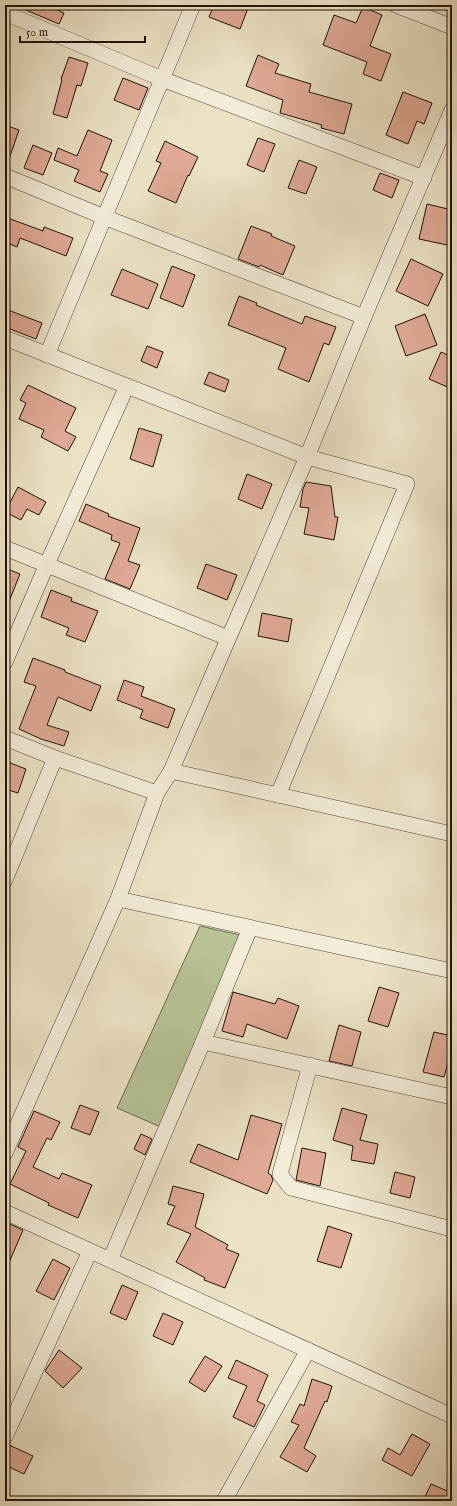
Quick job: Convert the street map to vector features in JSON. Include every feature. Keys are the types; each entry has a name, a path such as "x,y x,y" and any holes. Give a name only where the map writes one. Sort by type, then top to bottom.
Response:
{"street":[{"path":"47,355 193,5"},
{"path":"396,5 452,27"},
{"path":"5,13 162,79 424,178"},
{"path":"5,1152 118,899 157,794 170,771 307,457 364,317 452,110"},
{"path":"5,176 104,217 364,317"},
{"path":"5,338 307,457 407,484 278,795"},
{"path":"5,662 47,564 127,386"},
{"path":"5,548 228,638"},
{"path":"5,738 55,758 157,794"},
{"path":"5,880 55,758"},
{"path":"170,771 452,834"},
{"path":"118,899 452,971"},
{"path":"110,1260 250,928"},
{"path":"203,1042 452,1097"},
{"path":"310,1065 280,1174 291,1188 452,1229"},
{"path":"5,1212 452,1416"},
{"path":"5,1436 90,1251"},
{"path":"224,1501 308,1350"}],"green space":[{"path":"200,926 240,935 170,1131 117,1108"}],"building":[{"path":"14,5 47,5 64,13 59,24"},
{"path":"214,5 240,5 248,8 240,29 209,17"},
{"path":"363,7 382,15 370,46 391,54 381,81 363,74 367,62 323,45 334,15 356,23"},
{"path":"258,55 279,64 275,73 311,84 309,92 352,104 344,134 321,128 322,125 280,113 283,100 246,86"},
{"path":"69,57 88,63 81,86 77,85 67,118 53,114 61,79"},
{"path":"123,78 148,88 139,110 114,100"},
{"path":"403,92 432,103 424,124 417,121 408,144 386,135"},
{"path":"5,125 19,130 7,165 5,165"},
{"path":"88,130 112,140 100,171 108,174 100,192 74,181 79,170 54,160 58,148 77,156"},
{"path":"258,138 275,144 264,172 247,165"},
{"path":"165,141 198,157 189,176 188,175 176,203 148,191 161,163 156,161"},
{"path":"33,145 52,153 43,175 24,168"},
{"path":"299,160 317,167 306,194 288,188"},
{"path":"380,173 399,180 392,198 373,190"},
{"path":"427,204 452,210 452,246 419,239"},
{"path":"5,217 43,231 44,227 73,238 66,256 20,238 17,247 5,242"},
{"path":"251,226 272,234 271,236 295,246 283,275 260,265 259,267 238,259"},
{"path":"411,259 443,274 428,306 396,291"},
{"path":"172,266 195,275 183,307 160,298"},
{"path":"122,269 158,284 148,309 111,295"},
{"path":"239,296 257,303 256,305 302,324 305,316 336,327 329,345 324,343 309,382 278,369 286,348 228,325"},
{"path":"8,310 42,323 36,339 5,327 5,319"},
{"path":"425,314 437,345 406,356 395,326"},
{"path":"147,346 163,352 157,368 141,361"},
{"path":"441,352 452,357 452,389 429,379"},
{"path":"209,372 229,380 225,392 204,384"},
{"path":"28,385 76,408 65,431 76,437 68,451 41,437 44,430 19,419 26,403 20,400"},
{"path":"139,428 162,435 153,467 130,459"},
{"path":"247,474 272,484 262,509 238,499"},
{"path":"306,482 331,486 335,517 338,517 334,540 304,534 309,508 300,507 303,489"},
{"path":"18,487 46,502 39,515 27,509 21,520 5,512"},
{"path":"86,504 109,514 108,516 140,528 128,561 140,565 130,589 105,579 120,543 111,540 112,535 79,521"},
{"path":"206,564 237,575 227,600 197,588"},
{"path":"5,568 20,574 6,609 5,609"},
{"path":"51,590 72,598 71,601 98,611 85,642 66,635 69,628 41,617"},
{"path":"262,613 292,619 288,642 258,636"},
{"path":"33,658 101,686 91,711 58,697 47,725 69,732 64,746 41,739 19,729 36,686 24,682"},
{"path":"124,680 144,687 141,696 175,709 168,728 140,718 143,710 117,700"},
{"path":"5,761 26,769 18,793 5,789"},
{"path":"379,987 399,993 388,1027 368,1021"},
{"path":"233,992 275,1004 278,998 299,1006 287,1039 247,1024 243,1037 222,1031"},
{"path":"339,1025 361,1032 352,1066 329,1061"},
{"path":"434,1032 452,1036 452,1048 444,1077 423,1072"},
{"path":"80,1105 99,1112 90,1135 71,1128"},
{"path":"342,1108 367,1115 360,1140 378,1144 374,1164 351,1160 353,1146 333,1140"},
{"path":"34,1111 60,1122 51,1140 47,1138 33,1167 59,1179 62,1173 92,1185 78,1218 48,1205 49,1203 10,1184 26,1151 18,1147"},
{"path":"251,1115 282,1124 268,1173 271,1175 273,1180 267,1194 190,1162 198,1144 238,1160"},
{"path":"141,1134 152,1139 145,1155 134,1149"},
{"path":"302,1148 326,1153 320,1186 296,1180"},
{"path":"395,1172 415,1177 410,1198 390,1193"},
{"path":"173,1186 204,1194 195,1227 228,1245 226,1249 239,1254 225,1288 204,1280 205,1278 176,1262 191,1234 167,1224 175,1206 168,1204"},
{"path":"5,1222 23,1230 5,1272"},
{"path":"328,1226 352,1234 341,1268 317,1261"},
{"path":"53,1259 70,1268 54,1300 36,1291"},
{"path":"122,1285 138,1292 126,1320 110,1313"},
{"path":"163,1313 183,1322 173,1345 153,1336"},
{"path":"59,1350 82,1368 63,1388 45,1371"},
{"path":"205,1356 222,1366 205,1392 189,1382"},
{"path":"236,1360 268,1375 257,1401 265,1405 254,1427 233,1417 247,1386 228,1378"},
{"path":"312,1379 332,1386 327,1402 325,1401 304,1448 316,1456 307,1472 280,1457 299,1425 291,1422 300,1404 304,1406"},
{"path":"412,1434 430,1444 412,1476 382,1460 388,1448 400,1455"},
{"path":"9,1445 33,1456 24,1474 5,1465 5,1454"},
{"path":"431,1484 452,1493 452,1501 423,1501"}]}
